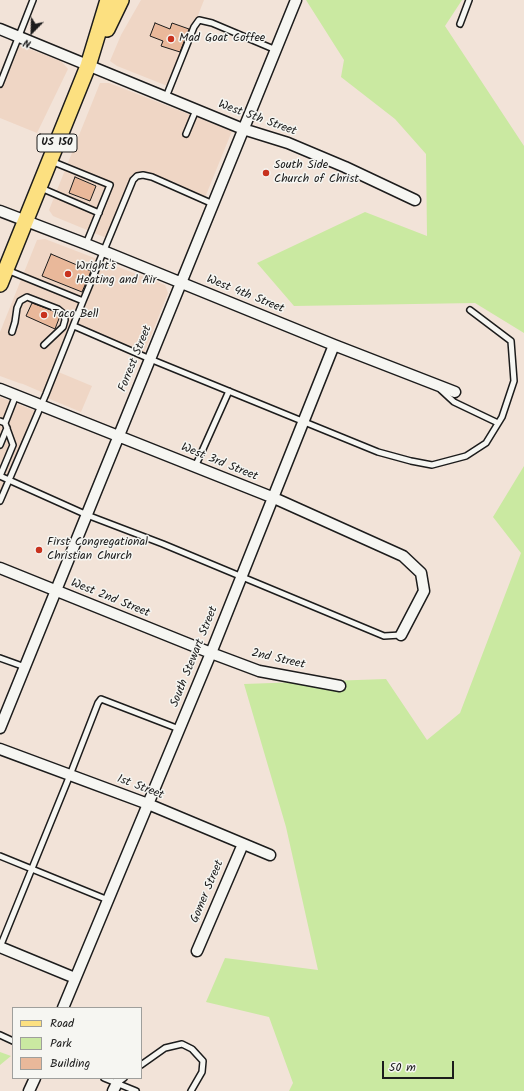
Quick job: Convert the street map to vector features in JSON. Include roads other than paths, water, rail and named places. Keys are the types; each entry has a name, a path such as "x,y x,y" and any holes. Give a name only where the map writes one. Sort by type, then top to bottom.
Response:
{"main road":[{"name":"US 150","path":"88,66 108,0"},
{"name":"US 150","path":"0,284 88,66 121,0"}],"street":[{"name":"Forrest Street","path":"0,728 296,0"},
{"name":"West 5th Street","path":"0,29 18,38 243,129 288,143 415,200"},
{"name":"West 4th Street","path":"0,211 104,251 181,284 455,392"},
{"name":"South Stewart Street","path":"63,1007 211,654 334,345"},
{"name":"West 3rd Street","path":"0,389 274,498 403,556 421,573 424,591 401,635"},
{"name":"West 2nd Street","path":"0,568 211,654"},
{"name":"2nd Street","path":"211,654 259,671 340,686"},
{"name":"1st Street","path":"0,749 148,804 270,855"},
{"name":"Gomer Street","path":"197,951 243,844"},
{"path":"0,947 75,978"},
{"path":"29,1091 35,1079"}],"lane":[{"path":"0,84 33,0"},
{"path":"460,24 469,0"},
{"path":"166,97 194,27 199,20 212,23 276,50"},
{"path":"186,134 196,110"},
{"path":"50,160 110,185 86,244"},
{"path":"0,501 74,326 132,180 137,176 143,175 152,177 213,204"},
{"path":"39,187 99,213"},
{"path":"6,269 83,301"},
{"path":"12,332 20,301 27,297 58,309 64,314 65,320 63,327 44,345"},
{"path":"74,326 150,359 378,452 411,461 432,464 466,456 486,443 502,417 514,381 511,341 470,310"},
{"path":"434,384 454,402 498,423"},
{"path":"195,467 229,391"},
{"path":"0,445 4,424 16,395"},
{"path":"4,424 13,445 0,476 87,515 242,576 384,636 401,635"},
{"path":"0,658 25,667"},
{"path":"0,947 98,702 101,699 179,729"},
{"path":"0,856 108,900"},
{"path":"0,1035 12,1040"},
{"path":"142,1064 165,1048 182,1044 192,1049 203,1061 202,1072 190,1091"},
{"path":"106,1079 136,1091"}],"place":[{"name":"Mad Goat Coffee","path":"171,39"},
{"name":"South Side Church of Christ","path":"266,173"},
{"name":"Wright's Heating and Air","path":"68,274"},
{"name":"Taco Bell","path":"44,315"},
{"name":"First Congregational Christian Church","path":"39,550"}]}
